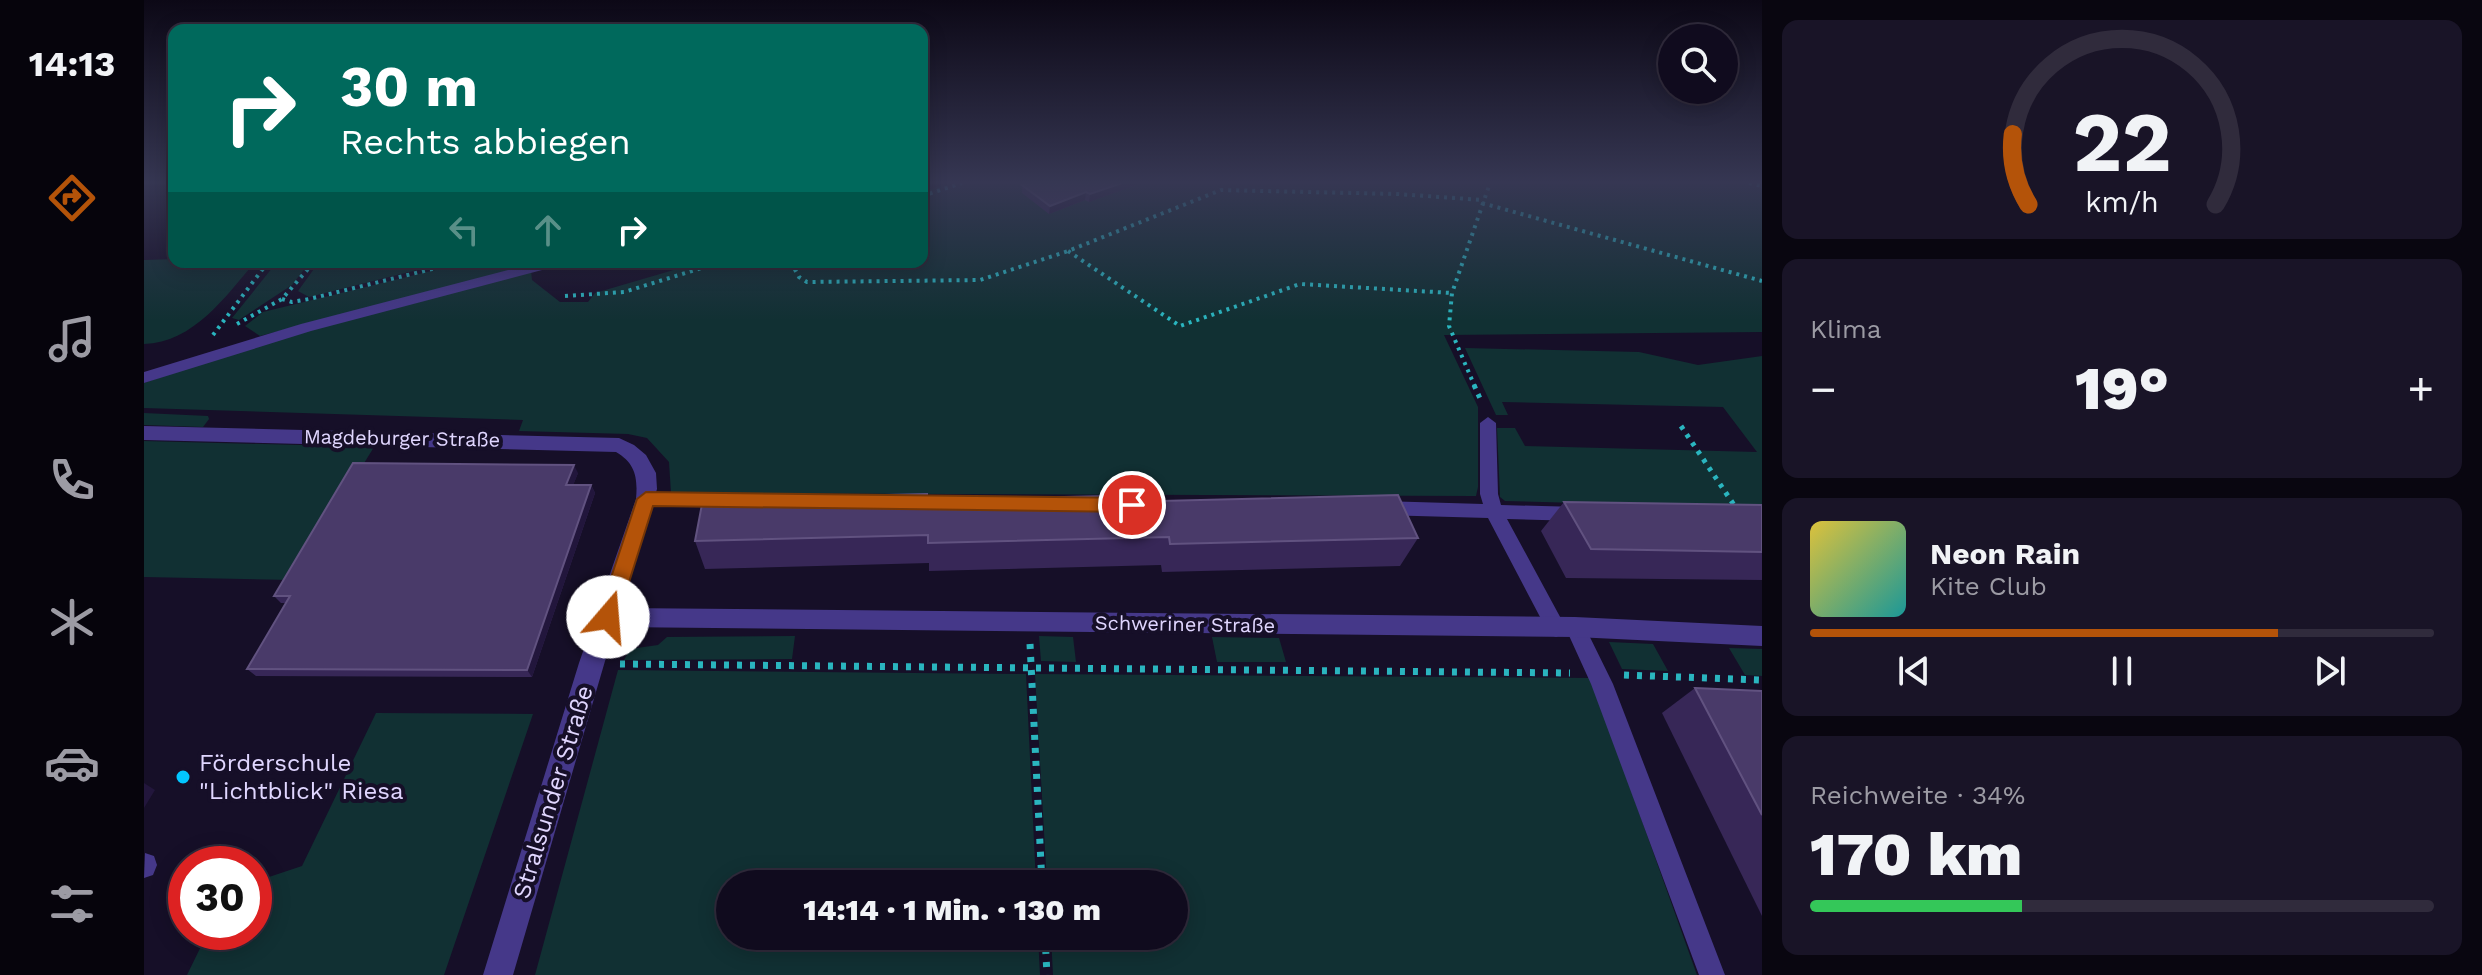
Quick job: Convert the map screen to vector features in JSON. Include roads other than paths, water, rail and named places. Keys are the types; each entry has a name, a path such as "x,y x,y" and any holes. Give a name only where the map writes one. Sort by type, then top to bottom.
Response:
{"street":[{"name":"Magdeburger Straße","path":"144,433 619,445 635,452 647,472"},
{"name":"Stralsunder Straße","path":"498,975 591,663 646,499 647,472"},
{"name":"Schweriner Straße","path":"608,617 1566,628 1762,636"}],"lane":[{"path":"144,378 306,327 533,268"},
{"path":"1488,423 1489,494 1494,512 1598,674 1712,975"},
{"path":"646,499 754,500"},
{"path":"1361,508 1603,515"}],"place":[{"name":"Förderschule \"Lichtblick\" Riesa","path":"183,777"}]}
